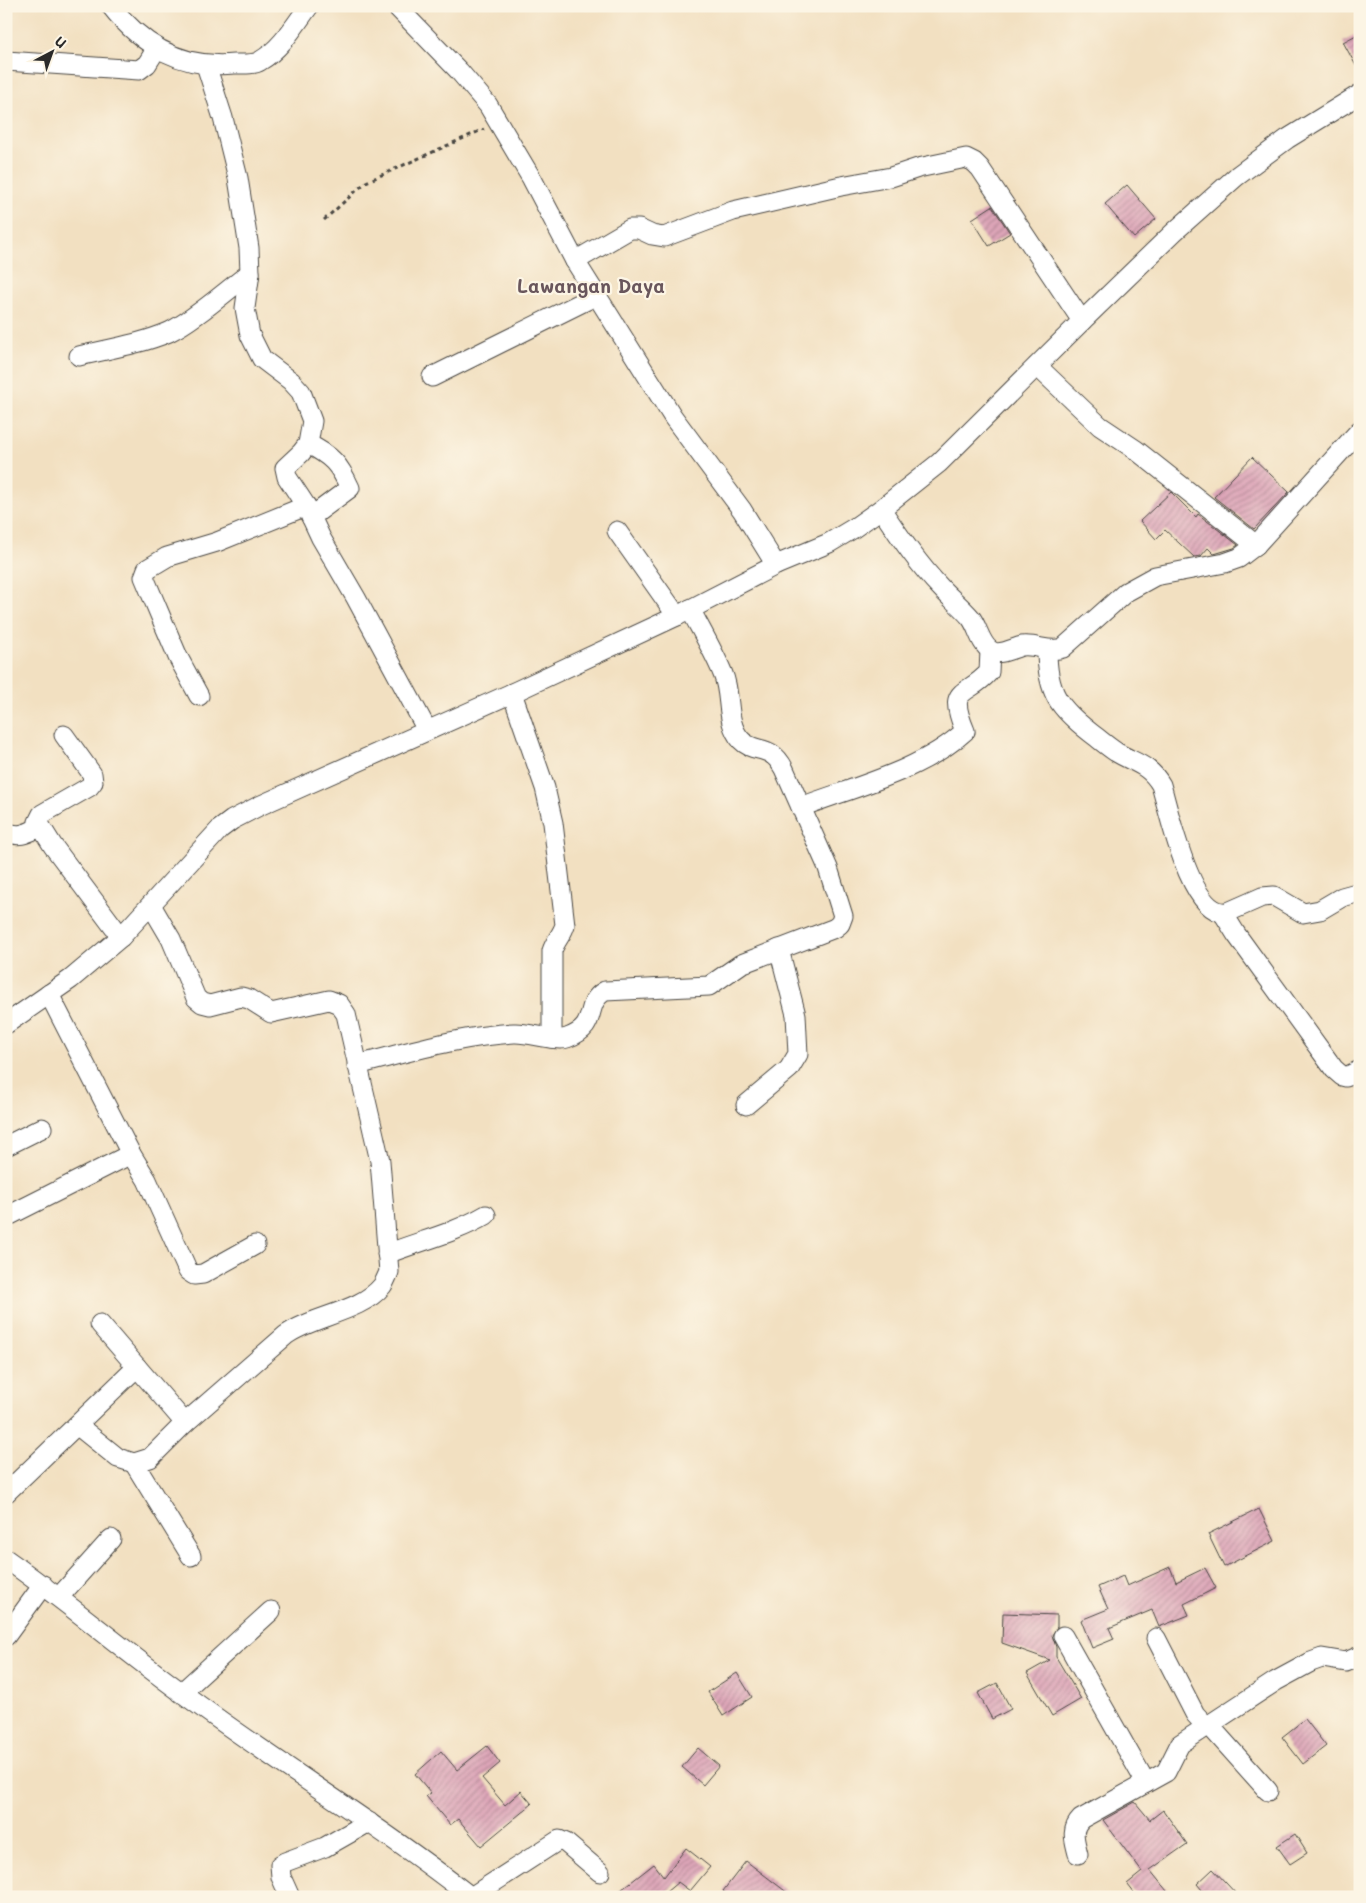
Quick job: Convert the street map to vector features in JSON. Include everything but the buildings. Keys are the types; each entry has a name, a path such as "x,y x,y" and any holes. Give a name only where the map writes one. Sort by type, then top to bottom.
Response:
{"street":[{"path":"111,6 138,36 157,48 182,59 206,65 222,66 259,62 279,45 309,6"},
{"path":"407,9 482,98 498,122 532,179 575,261 673,417 742,510 776,565"},
{"path":"6,61 138,70 148,64 157,48"},
{"path":"206,65 223,118 238,178 250,248 250,272 245,308 250,335 262,359 291,381 301,392 312,420 308,444 285,468 287,478 309,511 427,730"},
{"path":"6,1024 90,963 121,937 220,829 232,820 259,806 512,693 683,612 776,565 829,543 881,509 940,463 1082,320 1236,176 1287,139 1360,94"},
{"path":"575,261 630,229 639,229 652,235 664,237 733,211 841,186 891,177 918,168 966,158 980,168 1082,320"},
{"path":"79,356 169,332 250,272"},
{"path":"432,377 597,295"},
{"path":"1037,366 1100,426 1136,450 1256,545"},
{"path":"881,509 912,556 970,617 990,651 996,653 1024,646 1047,650 1064,648 1126,592 1155,576 1225,563 1239,558 1256,545 1360,430"},
{"path":"199,696 178,657 144,577 146,569 167,557 309,511 350,488 342,470 326,453 308,444"},
{"path":"357,1065 463,1039 516,1032 565,1040 584,1028 589,1022 592,1005 598,995 605,991 709,986 741,964 835,928 840,924 843,916 828,868 779,758 767,750 749,746 741,740 730,714 724,676 683,612 616,531"},
{"path":"1047,650 1049,680 1056,699 1067,714 1116,752 1154,773 1161,785 1187,874 1196,890 1213,909 1222,913 1334,1069 1346,1077 1360,1070"},
{"path":"801,807 910,767 940,750 959,736 965,731 957,704 959,696 989,672 990,651"},
{"path":"512,693 545,788 553,823 565,925 555,941 552,951 552,1038"},
{"path":"64,735 92,774 93,782 89,787 42,814 38,822 121,937"},
{"path":"6,832 14,835 23,835 40,827"},
{"path":"1222,913 1262,897 1274,896 1303,912 1320,910 1342,897 1360,892"},
{"path":"77,1425 118,1458 134,1463 150,1458 185,1423 295,1328 368,1299 382,1285 389,1272 380,1161 346,1014 339,1004 329,1000 271,1012 241,997 210,1005 202,1003 196,998 185,968 171,939 151,905"},
{"path":"746,1105 789,1069 798,1054 796,1015 779,949"},
{"path":"49,994 131,1154 148,1180 188,1271 194,1275 203,1274 256,1244"},
{"path":"6,1146 42,1128"},
{"path":"6,1216 131,1154"},
{"path":"387,1254 466,1226 486,1215"},
{"path":"100,1324 185,1423"},
{"path":"6,1493 137,1366"},
{"path":"134,1463 191,1556"},
{"path":"58,1597 110,1539"},
{"path":"6,1559 44,1585 181,1693 425,1861 471,1897 558,1840 566,1843 600,1872"},
{"path":"6,1636 44,1585"},
{"path":"181,1693 271,1610"},
{"path":"1063,1636 1146,1783"},
{"path":"1156,1638 1195,1714 1268,1791"},
{"path":"1078,1854 1073,1832 1075,1825 1081,1819 1166,1772 1180,1744 1276,1681 1311,1662 1322,1658 1346,1662 1360,1656"},
{"path":"290,1897 281,1877 280,1865 325,1847 369,1822"}],"path":[{"path":"324,220 366,182 498,122"}],"district":[{"name":"Lawangan Daya","path":"591,286"}]}
